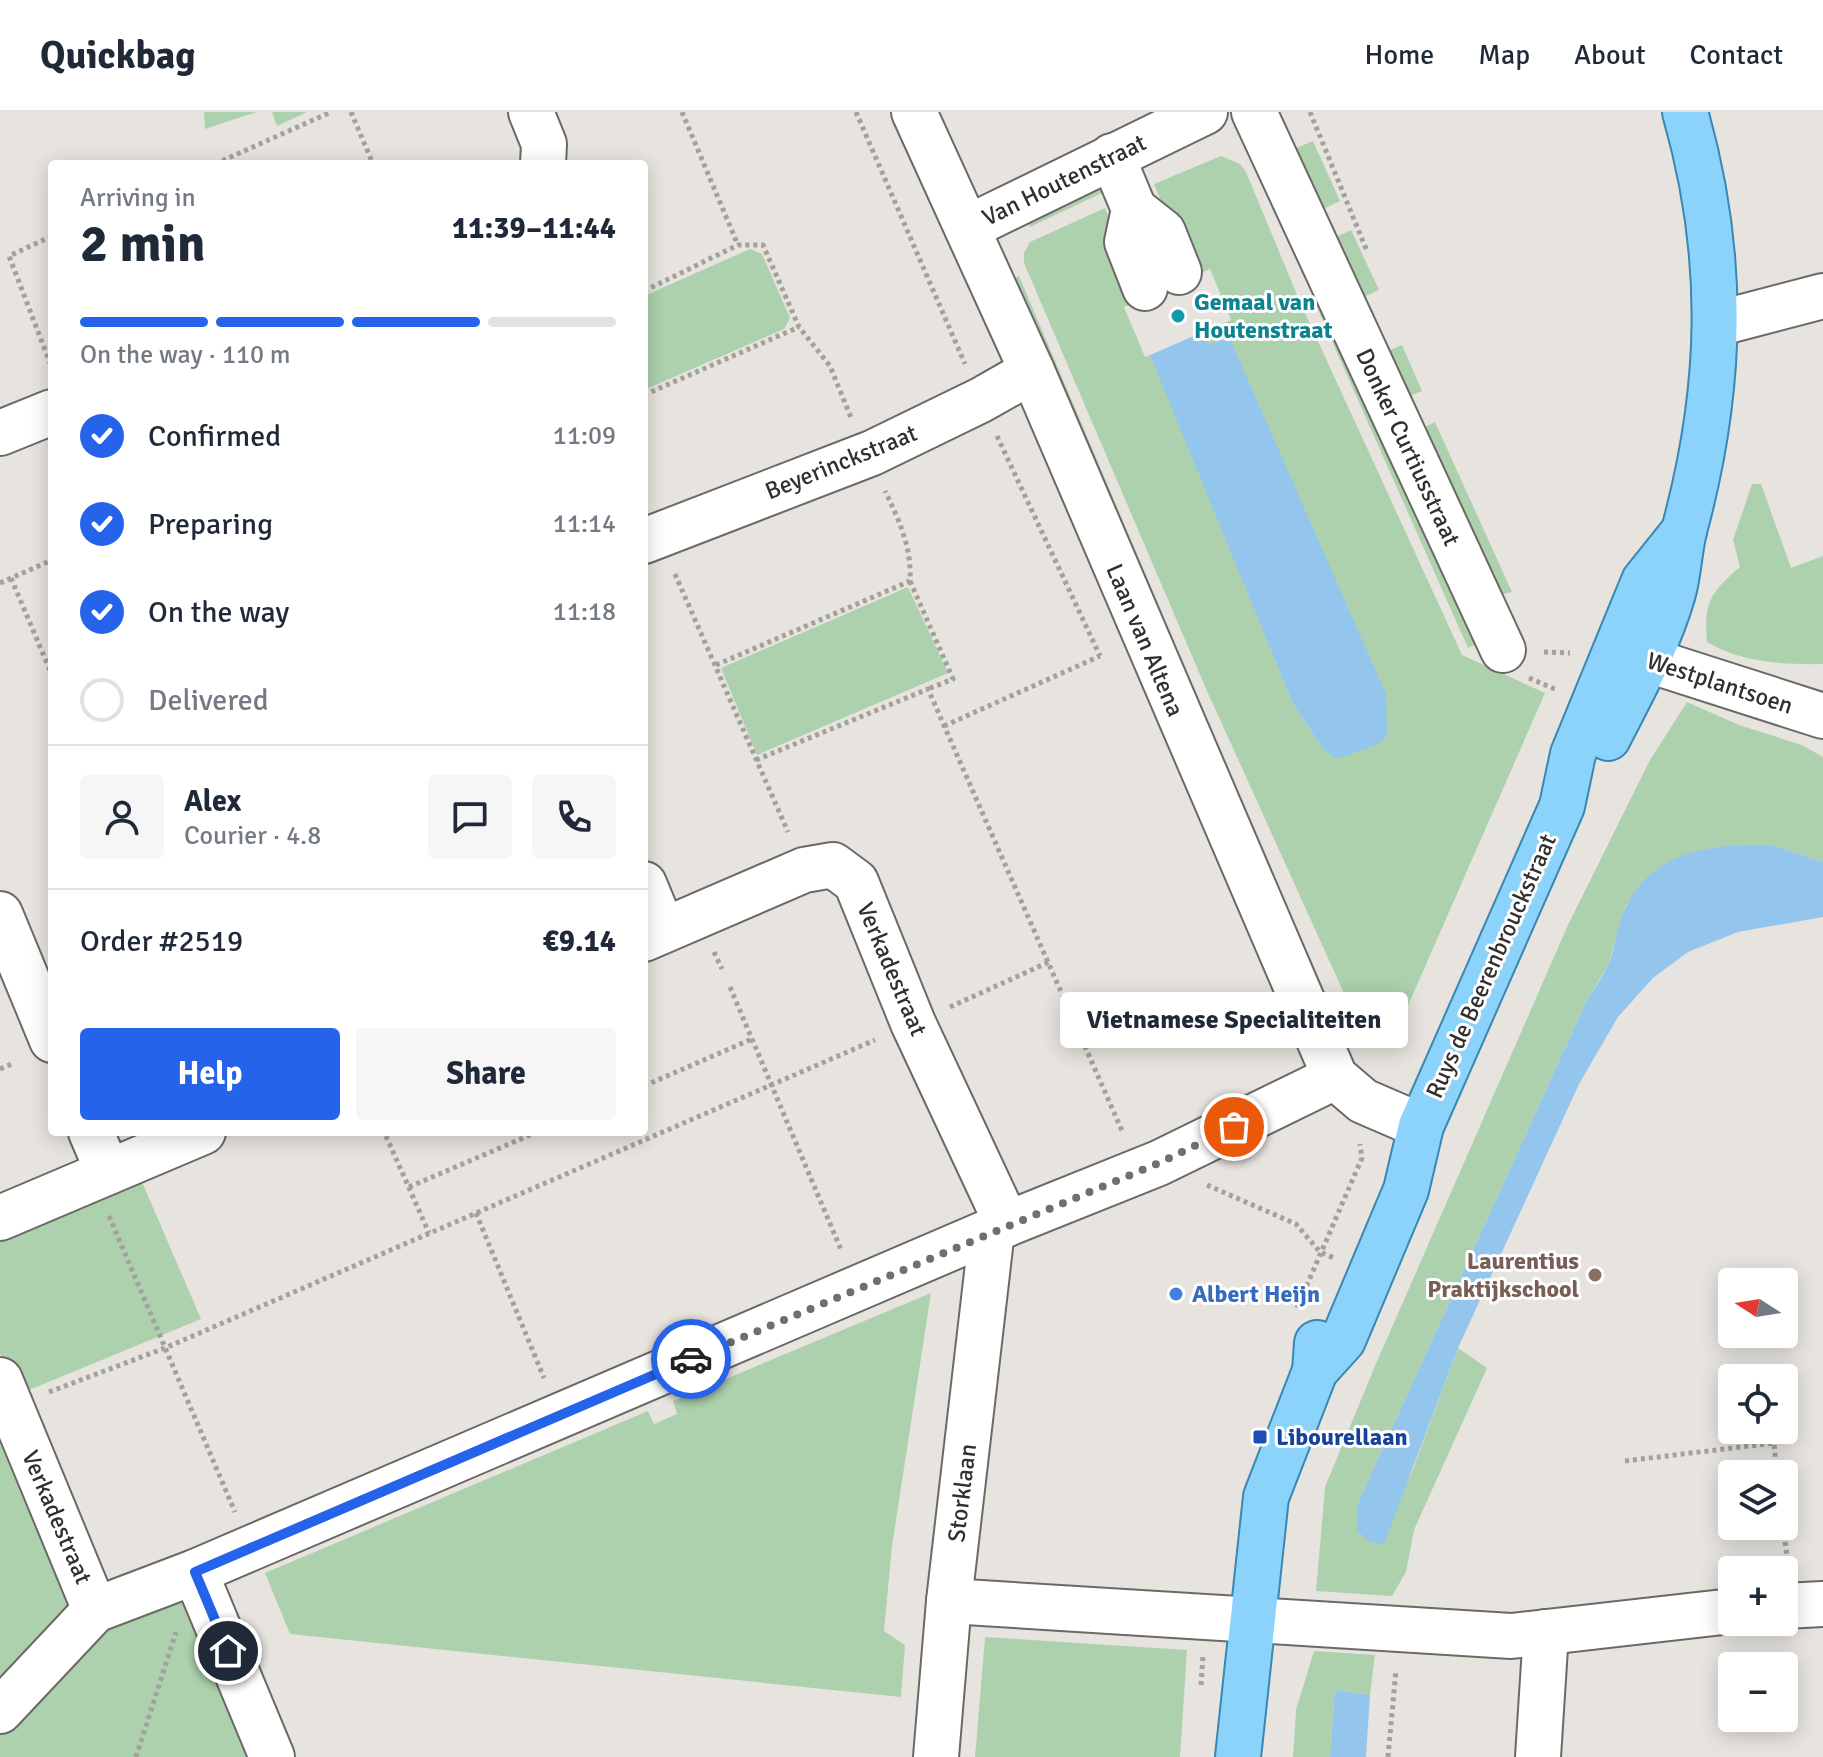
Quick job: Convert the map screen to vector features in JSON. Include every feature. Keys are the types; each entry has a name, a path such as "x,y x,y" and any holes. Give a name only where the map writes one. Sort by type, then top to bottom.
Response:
{"main road":[{"name":"Ruys de Beerenbrouckstraat","path":"1315,1371 1343,1340 1406,1190 1421,1126 1562,806 1591,771 1632,656 1673,593 1710,414 1716,324 1712,238 1699,160 1685,112"},
{"name":"Ruys de Beerenbrouckstraat","path":"1238,1757 1266,1497 1315,1371 1318,1332 1346,1263 1381,1180 1421,1126"}],"street":[{"path":"531,112 544,144 543,160"},
{"name":"Laan van Altena","path":"914,112 1032,371 1335,1077 1363,1101 1421,1126"},
{"name":"Van Houtenstraat","path":"967,228 1205,112"},
{"name":"Donker Curtiusstraat","path":"1254,112 1510,662"},
{"path":"1112,156 1134,209 1127,242 1162,280"},
{"path":"1716,324 1823,296"},
{"name":"Beyerinckstraat","path":"651,538 869,453 981,400 1032,371"},
{"path":"0,433 48,414"},
{"name":"Westplantsoen","path":"1632,656 1694,672 1823,716"},
{"name":"Verkadestraat","path":"653,934 804,870 833,865 856,882 913,1023 1026,1225"},
{"path":"648,906 653,934"},
{"path":"0,914 48,1030"},
{"path":"0,1711 95,1610 195,1572 857,1288 1026,1225 1335,1077"},
{"path":"92,1136 100,1175"},
{"path":"0,1218 193,1136"},
{"name":"Storklaan","path":"936,1757 949,1601 1026,1225"},
{"name":"Verkadestraat","path":"6,1393 95,1610"},
{"path":"195,1572 272,1757"},
{"path":"949,1601 1511,1636 1718,1613"},
{"path":"1798,1605 1823,1604"},
{"path":"1538,1757 1546,1632"}],"path":[{"path":"224,160 331,112"},
{"path":"351,112 371,160"},
{"path":"682,112 738,245"},
{"path":"0,257 9,256 48,238"},
{"path":"648,289 738,245 763,245 799,327 830,366 901,525 911,564 910,581 953,679 756,760"},
{"path":"9,256 48,358"},
{"path":"648,393 799,327"},
{"path":"651,538 716,665 804,870"},
{"path":"0,583 48,562"},
{"path":"11,578 48,666"},
{"path":"716,665 910,581"},
{"path":"944,726 1144,638"},
{"path":"1510,662 1569,696"},
{"path":"928,689 1049,962 1149,1167 1296,1224 1320,1252 1346,1263"},
{"path":"6,1393 165,1348 1049,962"},
{"path":"730,987 857,1288"},
{"path":"648,1084 752,1039"},
{"path":"0,1069 12,1064"},
{"path":"386,1136 429,1233"},
{"path":"409,1187 528,1136"},
{"path":"100,1175 165,1348 250,1548"},
{"path":"476,1213 560,1415"},
{"path":"1625,1461 1774,1443 1776,1460"},
{"path":"136,1757 195,1572"},
{"path":"1388,1757 1399,1631"}],"green space":[{"path":"204,112 257,112 205,129"},
{"path":"272,112 307,112 277,126"},
{"path":"1313,141 1340,201 1319,211 1292,150"},
{"path":"1221,156 1240,164 1246,172 1300,302 1462,655 1545,693 1392,1042 1383,1047 1372,1044 1363,1035 1207,691 1024,263 1024,253 1030,242 1105,208 1142,299 1124,307 1145,357 1150,355 1157,368 1293,704 1323,749 1229,337 1208,346 1203,332 1231,320 1210,269 1192,277 1154,184"},
{"path":"1099,181 1104,192 1030,227 1026,216"},
{"path":"1351,230 1379,290 1357,300 1330,240"},
{"path":"750,249 762,254 790,318 784,329 648,388 648,294"},
{"path":"1019,276 1251,823 1244,826 1011,280"},
{"path":"1320,289 1481,642 1468,648 1311,294"},
{"path":"1402,345 1422,391 1401,400 1381,354"},
{"path":"1435,422 1512,592 1488,598 1414,432"},
{"path":"1752,484 1761,484 1791,568 1823,556 1823,664 1763,661 1733,654 1707,642 1706,617 1711,599 1740,567 1733,540"},
{"path":"908,587 948,673 757,755 721,668"},
{"path":"1687,702 1739,725 1802,745 1823,757 1823,862 1772,845 1710,848 1626,905 1608,965 1586,1002 1357,1505 1357,1531 1369,1542 1376,1542 1412,1472 1458,1348 1487,1368 1414,1530 1406,1572 1392,1596 1316,1591 1325,1487 1375,1366 1568,925 1650,760"},
{"path":"1258,839 1342,1031 1337,1033 1251,842"},
{"path":"142,1182 201,1319 17,1395 0,1353 0,1235"},
{"path":"931,1293 892,1546 884,1631 905,1645 901,1697 290,1634 265,1573 648,1411 654,1424 677,1414 673,1401"},
{"path":"0,1410 78,1598 63,1610 74,1638 184,1598 257,1757 0,1757"},
{"path":"985,1637 1187,1650 1180,1757 975,1757"},
{"path":"1314,1651 1375,1655 1370,1695 1335,1690 1330,1757 1293,1757 1296,1710"}],"water":[{"path":"1203,332 1208,345 1229,337 1386,694 1387,736 1379,744 1337,759 1323,749 1293,704 1150,355"},
{"path":"1772,845 1823,862 1823,917 1738,932 1688,952 1653,978 1618,1017 1579,1084 1458,1348 1384,1544 1369,1542 1357,1531 1357,1505 1586,1002 1608,965 1627,905 1639,886 1654,871 1689,853 1729,846"},
{"path":"1335,1690 1370,1695 1366,1757 1330,1757"}],"way so far":[{"path":"691,1359 1007,1224 1159,1163 1234,1127"}],"place":[{"name":"Gemaal van Houtenstraat","path":"1178,316"},
{"name":"Vietnamese Specialiteiten","path":"1234,1127"},
{"name":"Laurentius Praktijkschool","path":"1595,1275"},
{"name":"Albert Heijn","path":"1176,1294"},
{"name":"Libourellaan","path":"1260,1437"}],"route":[{"path":"228,1651 195,1572 691,1359"}]}
